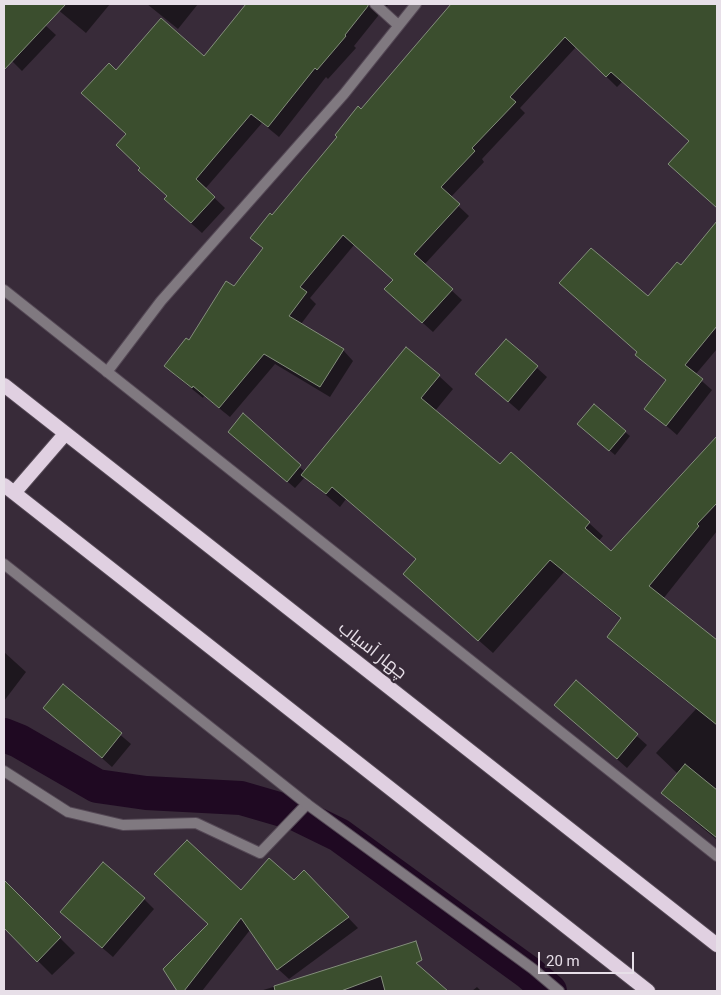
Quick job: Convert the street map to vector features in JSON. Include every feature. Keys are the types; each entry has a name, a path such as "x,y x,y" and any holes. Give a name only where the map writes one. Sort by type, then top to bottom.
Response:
{"highway":[{"name":"چهار آسیاب","path":"4,385 717,946"},
{"path":"64,434 9,489 238,670 321,733 380,783 648,991"}],"street":[{"path":"375,4 398,24"},
{"path":"107,372 161,301 344,94 398,24 416,4"},
{"path":"4,290 717,856"},
{"path":"4,564 307,804 533,969 559,991"},
{"path":"4,771 68,812 122,825 196,823 260,853 307,804"}],"building":[{"path":"4,4 66,4 4,70"},
{"path":"246,4 368,4 368,6 346,36 317,70 315,68 268,127 251,114 196,179 215,197 191,223 164,199 167,196 138,170 140,168 116,145 126,134 81,93 109,63 116,70 161,18 204,56"},
{"path":"451,4 717,4 717,208 668,164 689,141 611,72 606,77 565,37 510,97 516,102 472,148 475,151 441,187 460,204 414,254 453,289 422,323 384,289 393,280 343,235 300,287 307,292 289,316 344,349 320,387 264,354 219,408 193,386 192,388 164,366 186,338 189,340 226,281 234,286 263,248 250,238 270,213 272,215 337,137 335,135 358,106 361,109"},
{"path":"717,221 717,326 685,365 703,379 666,426 644,409 666,380 635,355 637,352 559,283 591,248 648,296 677,262 681,265"},
{"path":"506,339 538,366 508,402 475,374"},
{"path":"406,347 440,375 421,398 500,464 511,452 590,522 585,528 611,551 717,436 717,503 697,524 699,526 649,586 717,640 717,725 607,637 621,618 550,560 478,641 403,574 416,559 332,487 326,494 301,475"},
{"path":"594,404 626,431 609,451 577,424"},
{"path":"243,413 301,465 287,482 228,432"},
{"path":"576,680 638,734 617,759 554,705"},
{"path":"63,684 122,733 102,758 43,708"},
{"path":"685,764 717,790 717,838 661,793"},
{"path":"187,840 241,890 269,858 294,880 304,870 349,917 277,970 241,918 184,991 177,991 163,969 208,924 154,874"},
{"path":"103,862 145,898 102,948 60,912"},
{"path":"4,880 61,937 37,962 4,928"},
{"path":"416,941 422,960 416,963 448,991 385,991 381,976 341,991 275,991 274,986"}],"waterway":[{"path":"4,735 19,741 97,786 146,793 241,798 296,814 339,835 529,973 550,991"}]}
